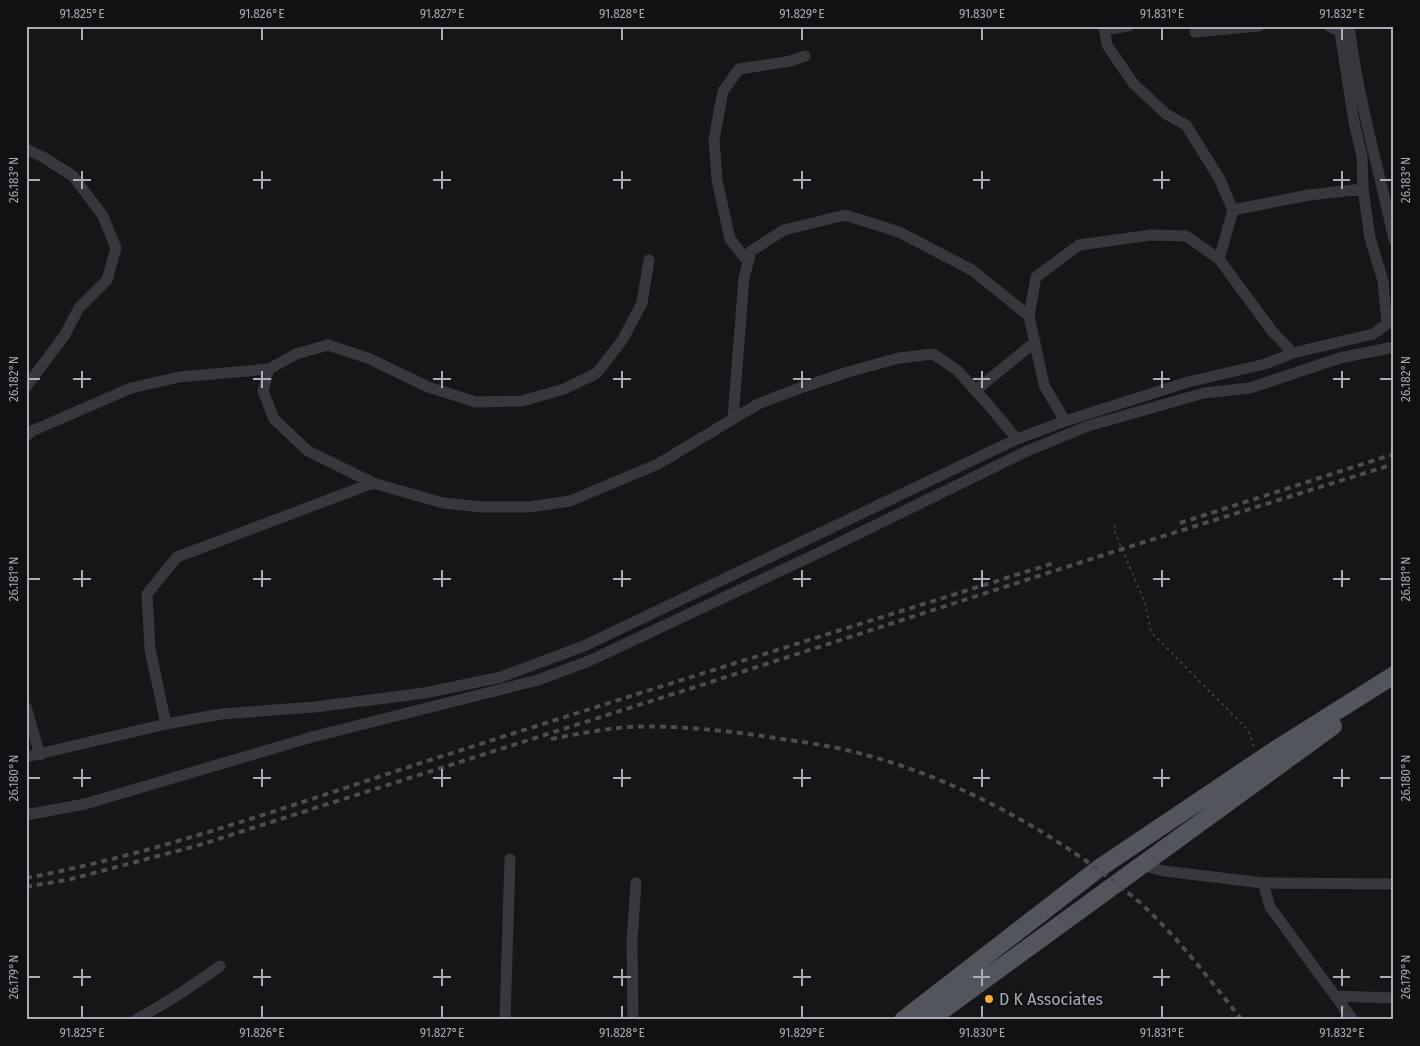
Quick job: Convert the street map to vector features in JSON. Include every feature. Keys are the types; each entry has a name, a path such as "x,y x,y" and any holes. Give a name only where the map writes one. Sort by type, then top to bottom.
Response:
{"main road":[{"path":"929,1020 1143,865 1293,746 1394,675"},
{"path":"903,1020 1098,869 1293,746 1394,686"}],"street":[{"path":"1128,26 1104,28 1107,46 1133,83 1166,114 1186,125 1219,178 1232,210 1219,259"},
{"path":"1195,32 1259,26"},
{"path":"26,758 166,724 221,714 315,707 425,693 501,677 584,646 1017,439 1064,421 1188,382 1265,364 1293,353 1373,334 1387,324 1383,281 1370,238 1363,189 1362,156 1354,122 1340,32 1329,26"},
{"path":"1349,26 1362,108 1375,153 1394,240"},
{"path":"748,262 730,239 717,180 714,139 723,90 739,69 790,61 805,56"},
{"path":"26,149 43,157 72,176 104,216 116,248 107,280 79,308 64,336 26,387"},
{"path":"1232,210 1309,195 1363,189"},
{"path":"733,419 739,351 739,325 744,278 748,262 751,251 784,230 845,215 899,232 972,270 1029,316"},
{"path":"1064,421 1044,385 1029,316 1036,277 1079,245 1150,234 1186,236 1219,259 1272,331 1293,353"},
{"path":"26,436 32,431 131,388 179,377 269,369 296,354 328,345 368,358 428,387 476,402 522,401 555,391 598,373 623,339 642,303 648,260"},
{"path":"976,390 1035,342"},
{"path":"26,815 86,804 312,737 538,680 589,661 1027,452 1088,426 1204,393 1250,388 1340,358 1394,347"},
{"path":"269,369 263,391 274,419 308,451 373,483 443,503 483,507 529,507 570,500 658,464 758,404 848,372 899,358 933,354 958,370 1017,439"},
{"path":"166,724 150,649 147,594 177,557 373,483"},
{"path":"26,708 40,754"},
{"path":"505,1020 510,859"},
{"path":"1143,865 1164,871 1263,883 1394,884"},
{"path":"633,1020 632,941 636,883"},
{"path":"1263,883 1270,907 1353,1020"},
{"path":"135,1020 199,982 220,966"},
{"path":"1335,996 1394,998"}],"path":[{"path":"1114,525 1114,530 1129,568 1145,603 1151,632 1248,730 1254,749"},
{"path":"1129,568 1133,565"}],"railway":[{"path":"1180,523 1394,454"},
{"path":"26,887 71,879 196,846 1122,549 1394,464"},
{"path":"26,878 80,867 186,839 1054,563"},
{"path":"551,739 629,727 680,727 730,732 837,748 877,758 958,788 996,806 1071,850 1138,901 1179,943 1242,1020"}],"place":[{"name":"D K Associates","path":"989,999"}]}
